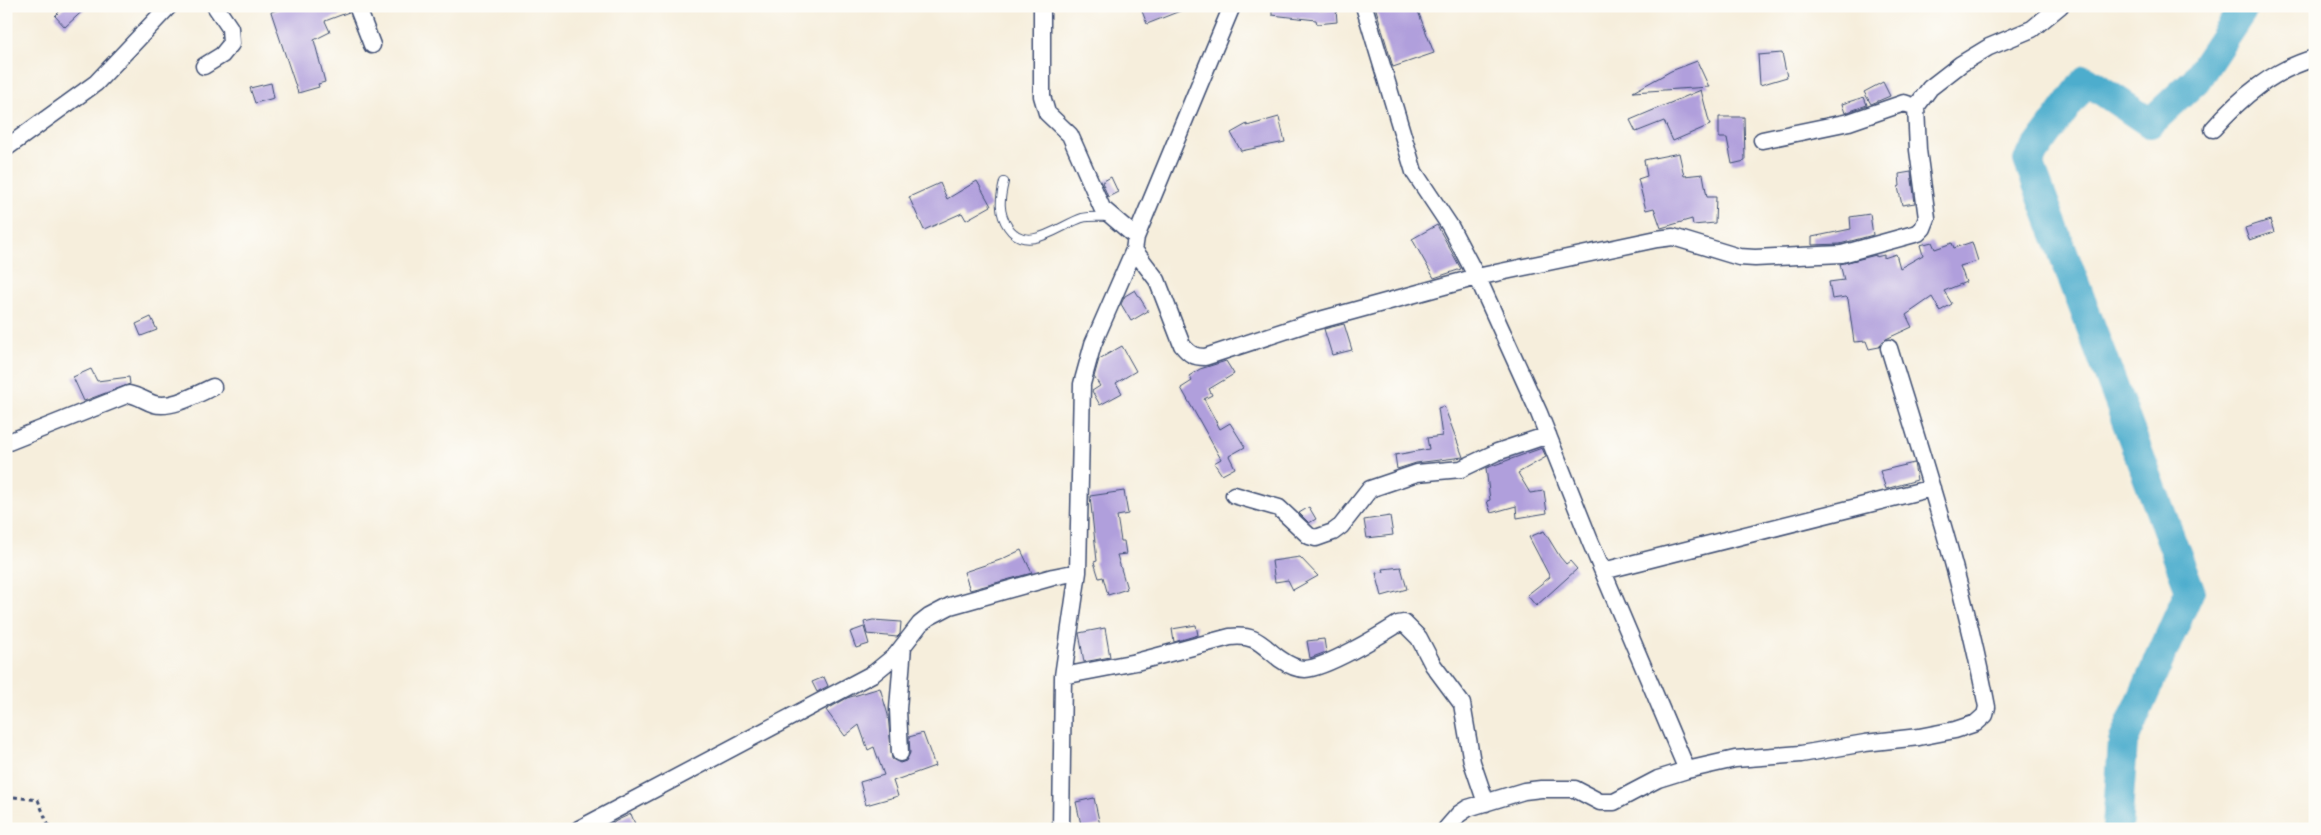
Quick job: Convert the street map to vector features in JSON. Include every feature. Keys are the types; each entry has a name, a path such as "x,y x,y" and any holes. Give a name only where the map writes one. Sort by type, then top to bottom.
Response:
{"street":[{"path":"6,148 96,83 169,6"},
{"path":"204,66 222,55 231,44 230,28 215,6"},
{"path":"357,6 372,45"},
{"path":"1042,6 1042,96 1044,106 1052,119 1070,135 1096,197 1126,232 1157,280 1182,345 1187,352 1196,357 1205,357 1309,323 1476,277 1673,237 1739,258 1842,254 1908,237 1923,228 1927,218 1918,150 1916,106 1930,88 1961,64 1989,46 2032,29 2060,6"},
{"path":"1061,829 1063,676 1067,574 1082,384 1126,232 1232,6"},
{"path":"1364,6 1414,172 1450,226 1476,277 1548,434 1603,571 1687,770"},
{"path":"2213,129 2237,102 2255,88 2271,77 2315,58"},
{"path":"1762,140 1850,122 1904,103 1916,106"},
{"path":"1446,829 1459,814 1468,808 1524,791 1561,788 1575,789 1606,804 1614,802 1658,779 1687,770 1735,759 1801,754 1865,743 1918,738 1962,727 1976,722 1984,716 1987,707 1980,669 1932,488 1889,348"},
{"path":"6,443 129,394 141,397 156,405 171,404 213,387"},
{"path":"1234,495 1279,508 1309,536 1316,538 1333,532 1341,526 1370,489 1417,473 1461,469 1497,452 1548,434"},
{"path":"1603,571 1932,488"},
{"path":"579,829 874,673 887,664 929,617 950,606 1067,574"},
{"path":"1063,676 1136,662 1230,636 1243,636 1260,642 1291,665 1304,669 1320,666 1398,624 1404,623 1418,638 1433,665 1462,704 1472,762 1486,803"},
{"path":"900,753 898,709 903,644"}],"lane":[{"path":"1004,182 1000,198 1002,216 1010,230 1017,236 1026,239 1040,237 1084,218 1126,232"}],"path":[{"path":"6,796 38,800 50,829"},
{"path":"116,829 121,825 126,829"}],"building":[{"path":"65,6 88,6 65,27 55,16"},
{"path":"287,6 347,6 349,12 325,21 330,32 314,40 325,82 318,84 319,87 298,93 271,12"},
{"path":"1140,6 1190,6 1190,7 1147,24"},
{"path":"1272,6 1320,6 1320,10 1336,9 1337,22 1317,24 1316,20 1272,15"},
{"path":"1375,6 1416,6 1434,53 1393,67"},
{"path":"1782,53 1787,77 1760,85 1758,55"},
{"path":"1697,61 1709,87 1633,92 1671,71"},
{"path":"1883,82 1890,96 1871,104 1864,92"},
{"path":"271,83 274,98 255,103 250,88"},
{"path":"1701,90 1710,125 1673,141 1664,121 1636,132 1630,120"},
{"path":"1864,97 1867,105 1845,113 1842,104"},
{"path":"1279,117 1285,142 1241,151 1231,133 1247,124 1247,126"},
{"path":"1719,117 1744,117 1745,161 1732,164 1727,138 1719,138"},
{"path":"1679,153 1684,176 1703,174 1707,197 1716,197 1715,223 1693,225 1692,219 1661,228 1654,208 1646,210 1638,179 1647,176 1644,160"},
{"path":"1911,172 1915,203 1902,205 1898,187 1900,186 1899,174"},
{"path":"1111,177 1118,192 1108,197 1102,182"},
{"path":"977,181 991,206 966,220 962,213 924,230 909,197 940,183 947,199"},
{"path":"1870,214 1873,235 1840,244 1812,245 1812,237 1851,229 1850,217"},
{"path":"2270,220 2274,232 2249,240 2245,228"},
{"path":"1437,225 1461,269 1434,278 1412,239"},
{"path":"1932,242 1935,249 1952,243 1954,248 1972,242 1978,261 1960,266 1966,282 1944,291 1952,304 1940,311 1932,297 1906,315 1912,327 1886,339 1879,347 1869,349 1866,341 1854,342 1848,299 1846,297 1832,299 1829,282 1844,280 1840,264 1876,255 1876,257 1884,255 1884,258 1896,254 1900,268 1923,255 1920,245"},
{"path":"1135,290 1148,311 1131,321 1121,304 1125,296"},
{"path":"151,317 157,330 141,336 136,324"},
{"path":"1344,324 1352,350 1332,355 1324,329"},
{"path":"1122,346 1136,371 1116,383 1122,393 1100,405 1092,391 1100,386 1094,377 1099,359"},
{"path":"1226,361 1234,374 1209,389 1212,395 1204,399 1220,429 1230,423 1245,447 1229,456 1235,468 1222,475 1214,463 1221,459 1181,388 1192,381 1189,376 1200,369"},
{"path":"91,369 97,381 129,377 130,384 84,401 73,377"},
{"path":"1444,406 1463,457 1416,463 1397,469 1395,455 1429,449 1427,438 1442,436 1438,408"},
{"path":"1542,448 1546,457 1518,473 1530,493 1544,491 1547,513 1517,518 1516,506 1491,513 1487,501 1490,500 1486,468"},
{"path":"1914,463 1917,480 1886,489 1880,471"},
{"path":"1124,491 1128,514 1117,516 1121,541 1124,541 1126,554 1117,555 1127,589 1108,595 1103,577 1099,578 1094,562 1097,561 1090,496"},
{"path":"1309,507 1316,519 1309,523 1299,513"},
{"path":"1390,516 1393,535 1367,538 1364,520"},
{"path":"1544,531 1566,564 1570,561 1577,569 1536,606 1527,595 1550,577 1529,537"},
{"path":"1021,550 1032,573 970,590 964,572 1000,560"},
{"path":"1300,557 1318,576 1293,590 1288,580 1275,582 1272,561"},
{"path":"1401,567 1407,589 1382,596 1376,573 1384,572 1383,569"},
{"path":"873,620 901,622 900,634 897,637 867,634 864,622"},
{"path":"1196,625 1198,635 1174,642 1172,629"},
{"path":"864,627 869,644 856,648 850,632"},
{"path":"1105,628 1110,657 1084,662 1079,633"},
{"path":"1324,639 1326,652 1310,658 1307,641"},
{"path":"824,677 828,686 817,692 812,682"},
{"path":"880,688 888,715 892,759 900,763 906,761 910,753 909,737 923,733 935,766 893,781 898,796 866,805 860,782 884,775 874,747 868,750 859,725 845,736 826,710 847,698"},
{"path":"1094,798 1100,825 1082,829 1076,802"},
{"path":"631,814 637,829 601,829 620,819"}],"waterway":[{"path":"2117,829 2123,742 2190,590 2028,160 2086,80 2150,123 2196,80 2245,6"}]}
